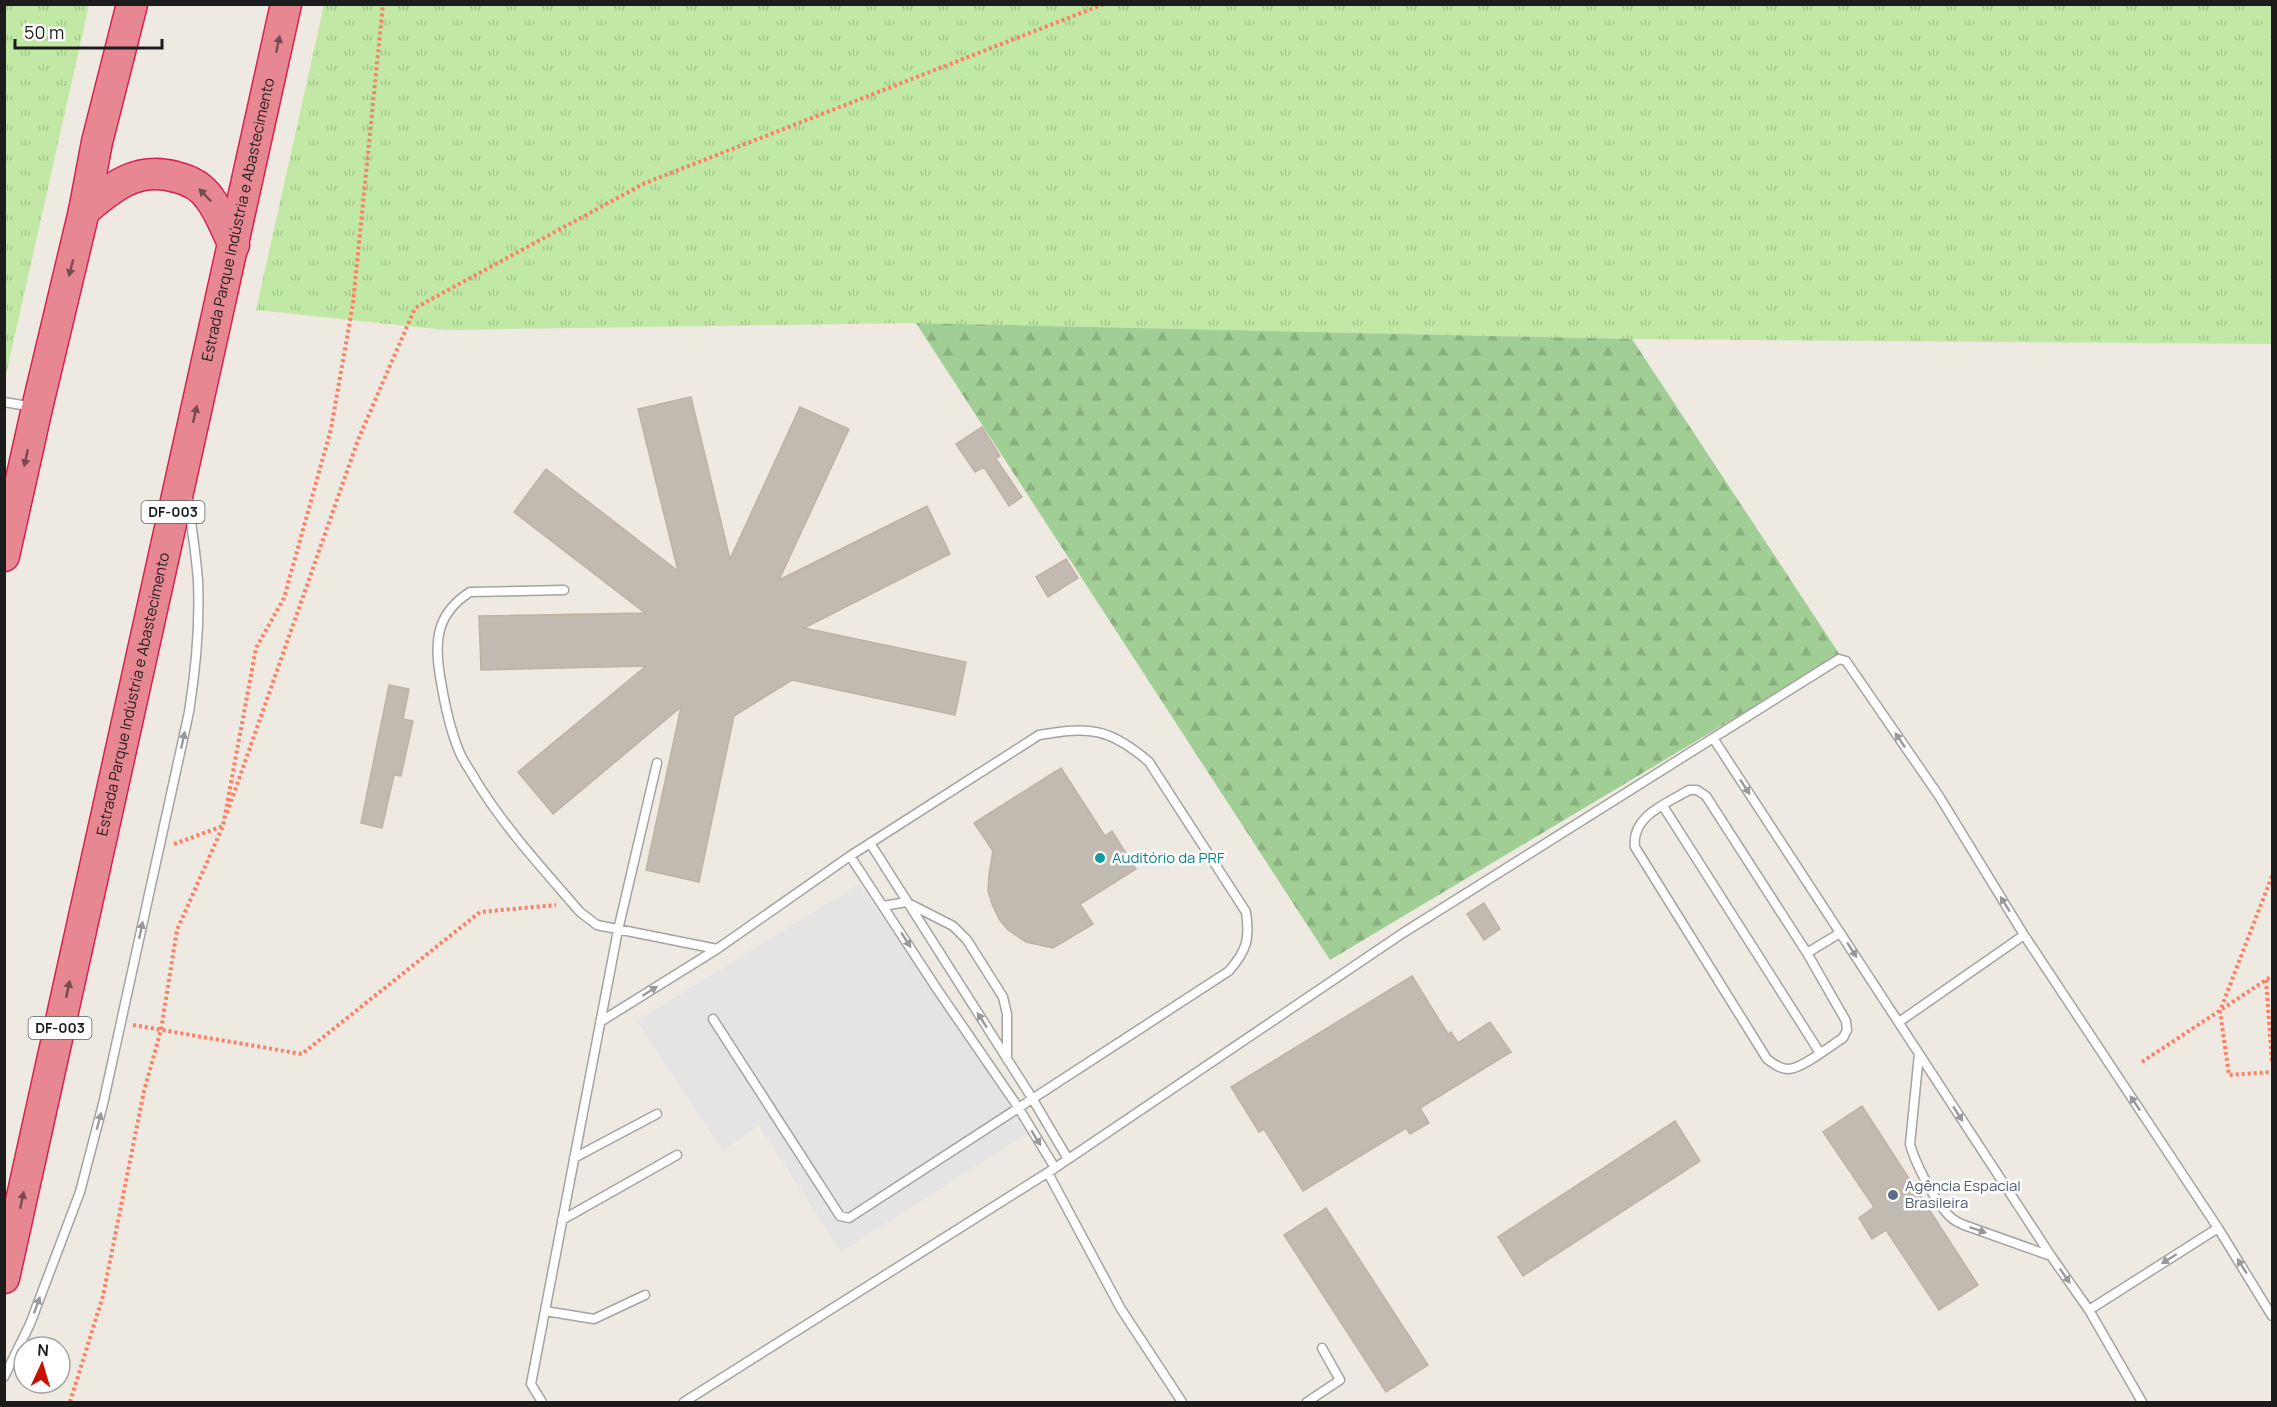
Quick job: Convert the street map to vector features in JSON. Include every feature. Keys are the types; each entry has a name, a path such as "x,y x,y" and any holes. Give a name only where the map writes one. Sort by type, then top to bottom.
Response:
{"highway":[{"path":"4,556 84,211 118,4"},
{"path":"97,142 132,4"},
{"name":"Estrada Parque Indústria e Abastecimento","path":"4,1278 286,4"},
{"path":"84,211 111,188 135,176 162,173 190,181 210,198 234,245"}],"lane":[{"path":"4,402 37,408"},
{"path":"4,1377 30,1324 80,1191 103,1104 189,712 196,666 198,581 184,461"},
{"path":"564,590 470,592 458,600 443,618 437,637 438,666 445,709 459,753 494,811 580,912 597,925 717,949"},
{"path":"684,1402 1068,1159 1403,933 1836,660 1846,661 1939,796 2024,935 2218,1228 2272,1316"},
{"path":"600,1022 717,949 850,856 1039,735 1067,730 1102,732 1128,744 1149,762 1246,912 1249,932 1244,954 1229,971 855,1215 845,1218 840,1216 815,1179 713,1018"},
{"path":"1713,738 2051,1256 2089,1310 2142,1402"},
{"path":"542,1402 531,1384 544,1311 618,930 657,763"},
{"path":"1689,790 1697,790 1706,796 1807,953 1846,1021 1847,1030 1844,1038 1797,1067 1787,1069 1778,1067 1767,1059 1635,847 1634,836 1637,826 1646,816 1689,790"},
{"path":"1663,806 1820,1053"},
{"path":"870,843 1032,1098 1068,1159"},
{"path":"850,856 1018,1107 1121,1309 1182,1402"},
{"path":"884,906 906,902 953,926 967,940 1003,997 1007,1014 1007,1059"},
{"path":"1807,953 1840,933"},
{"path":"1899,1022 2024,935"},
{"path":"1919,1054 1910,1144 1912,1154 1944,1211 1953,1220 1964,1225 2051,1256"},
{"path":"574,1158 657,1114"},
{"path":"562,1220 677,1155"},
{"path":"2089,1310 2218,1228"},
{"path":"544,1311 594,1319 645,1295"},
{"path":"1307,1402 1318,1399 1341,1380 1322,1348"}],"path":[{"path":"223,826 256,648 284,598 331,429 353,303 382,4"},
{"path":"70,1402 103,1296 144,1091 161,1030 177,930 223,826 358,440 415,308 645,183 1104,4"},
{"path":"159,850 223,826"},
{"path":"2272,876 2220,1011 2229,1075 2272,1072"},
{"path":"121,1023 302,1054 480,912 572,903"},
{"path":"2142,1062 2272,976"},
{"path":"2266,980 2272,1062"}],"green space":[{"path":"4,5 89,5 5,379"},
{"path":"324,5 2272,5 2272,344 1632,339 916,323 445,330 256,310"},
{"path":"916,323 1632,339 1840,655 1330,960"}],"shaded area":[{"path":"859,884 1031,1131 841,1252 759,1125 723,1151 637,1021"}],"building":[{"path":"691,397 730,559 800,407 849,429 779,580 927,506 950,554 804,628 966,662 955,715 792,680 734,716 699,882 646,870 681,707 553,814 518,772 646,666 481,670 479,616 645,613 514,512 546,469 678,571 638,409"},
{"path":"982,427 1000,456 996,459 1022,497 1009,506 984,467 975,472 956,444"},
{"path":"1066,559 1078,578 1048,597 1036,577"},
{"path":"389,685 409,689 403,719 413,721 401,776 394,775 382,828 361,823"},
{"name":"Auditório da PRF","path":"1061,768 1105,836 1112,831 1136,869 1080,904 1093,924 1053,948 1026,942 1008,930 999,919 988,891 993,851 974,823"},
{"path":"1484,903 1500,929 1484,940 1467,914"},
{"path":"1412,976 1448,1034 1451,1032 1458,1043 1490,1022 1511,1052 1420,1108 1429,1123 1410,1134 1406,1128 1303,1191 1264,1129 1259,1132 1231,1087"},
{"name":"Agência Espacial Brasileira","path":"1862,1106 1978,1285 1939,1310 1886,1230 1872,1239 1859,1218 1874,1207 1823,1132"},
{"path":"1675,1121 1700,1161 1523,1276 1498,1237"},
{"path":"1326,1208 1428,1365 1386,1392 1284,1235"}],"place":[{"name":"Auditório da PRF","path":"1100,858"},
{"name":"Agência Espacial Brasileira","path":"1893,1195"}]}
